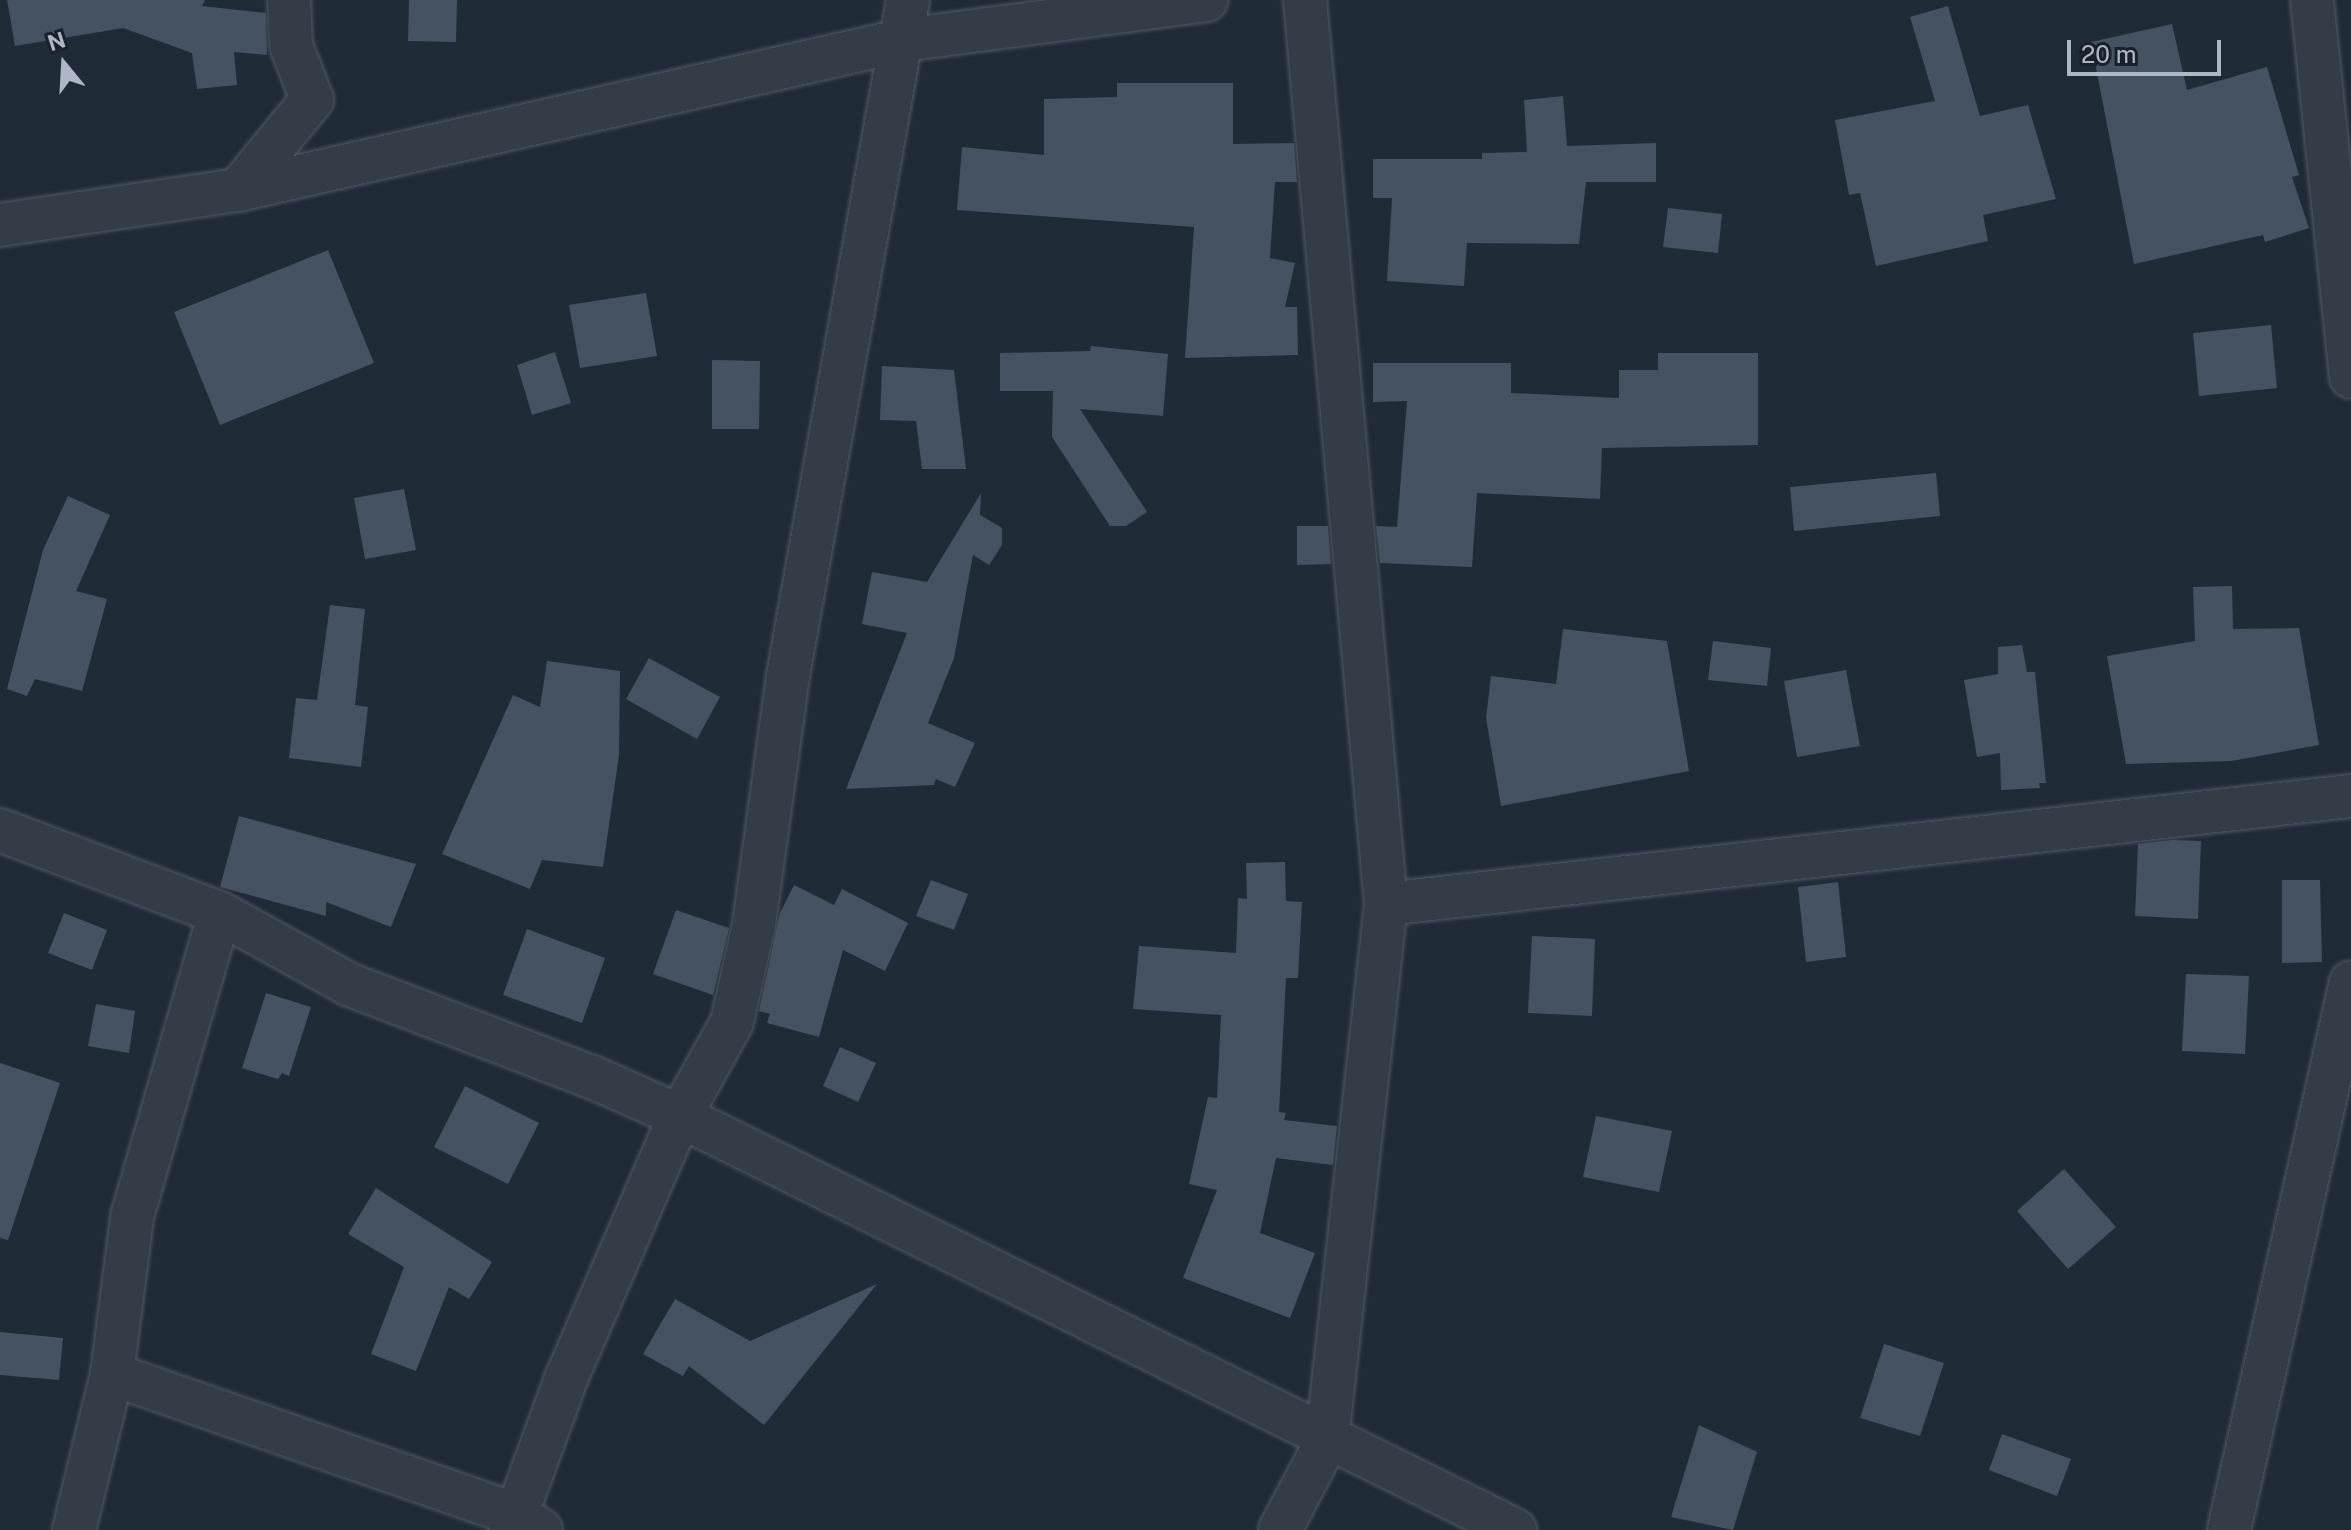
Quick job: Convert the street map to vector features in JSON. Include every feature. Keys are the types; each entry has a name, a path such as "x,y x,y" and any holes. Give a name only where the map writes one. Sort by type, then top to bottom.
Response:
{"street":[{"path":"238,190 312,100 291,45 289,0"},
{"path":"0,225 238,190 906,20 1206,0"},
{"path":"1280,1530 1327,1440 1386,904 1305,0"},
{"path":"2312,0 2351,377"},
{"path":"112,1374 523,1525 566,1379 680,1116 732,1022 754,924 788,676 906,20"},
{"path":"1386,904 2351,796"},
{"path":"0,830 220,913 348,984 592,1077 680,1116 1327,1440 1515,1530"},
{"path":"74,1530 112,1374 132,1217 220,913"},
{"path":"2229,1530 2351,982"}],"building":[{"path":"7,0 205,0 202,6 266,13 267,55 234,52 237,85 197,89 192,53 123,28 15,46"},
{"path":"409,0 457,0 456,42 408,41"},
{"path":"1948,6 1980,116 2028,105 2056,199 1983,215 1988,241 1876,266 1860,193 1849,195 1835,120 1935,101 1910,17"},
{"path":"2172,24 2187,90 2267,67 2299,175 2292,177 2309,228 2265,242 2263,235 2134,264 2091,42"},
{"path":"1117,83 1233,83 1233,144 1294,143 1297,182 1275,182 1270,258 1295,263 1285,307 1297,307 1298,355 1185,358 1194,227 957,210 962,147 1044,155 1044,99 1117,97"},
{"path":"1563,96 1567,146 1656,143 1656,182 1586,182 1579,244 1467,243 1464,286 1387,281 1392,198 1373,198 1373,159 1482,159 1482,153 1527,152 1524,100"},
{"path":"1668,208 1722,214 1718,253 1663,247"},
{"path":"328,250 374,363 220,425 174,312"},
{"path":"646,293 657,356 580,368 569,305"},
{"path":"2271,325 2277,388 2199,396 2193,333"},
{"path":"1091,346 1168,354 1163,416 1080,409 1147,512 1126,526 1110,526 1052,437 1053,391 1000,391 1000,353 1090,351"},
{"path":"555,352 571,403 532,415 517,365"},
{"path":"1658,353 1758,353 1758,445 1602,448 1600,499 1477,493 1472,567 1380,563 1376,526 1397,527 1407,401 1373,402 1373,363 1511,363 1511,393 1619,398 1619,370 1658,370"},
{"path":"712,360 760,361 759,429 712,429"},
{"path":"882,366 954,370 966,469 922,469 916,421 880,420"},
{"path":"1936,473 1940,516 1794,531 1790,487"},
{"path":"404,489 416,550 365,559 354,498"},
{"path":"981,493 980,515 1002,528 1002,545 989,565 973,555 954,658 928,723 975,743 955,787 936,779 934,785 846,789 907,633 862,624 872,572 927,582"},
{"path":"68,496 110,515 76,591 107,599 82,691 35,679 27,696 7,689 43,550"},
{"path":"1297,526 1328,526 1331,564 1297,565"},
{"path":"2232,586 2233,629 2299,628 2319,745 2231,761 2126,764 2107,656 2195,641 2193,587"},
{"path":"330,605 365,609 355,705 368,707 361,767 289,758 296,698 317,700"},
{"path":"1563,629 1667,641 1689,771 1501,806 1486,718 1491,676 1556,684"},
{"path":"1713,641 1771,648 1767,686 1708,680"},
{"path":"2022,645 2027,672 2035,672 2046,783 2039,783 2040,788 2001,790 2000,753 1977,757 1964,680 1998,674 1998,647"},
{"path":"649,658 720,697 697,739 626,699"},
{"path":"547,661 620,671 619,755 603,867 542,860 530,889 442,854 513,695 540,707"},
{"path":"1846,670 1860,746 1797,757 1784,681"},
{"path":"239,816 416,864 391,927 326,902 326,916 220,887"},
{"path":"2201,841 2198,919 2135,916 2138,844"},
{"path":"1285,862 1286,901 1302,902 1298,978 1286,978 1279,1112 1286,1113 1284,1120 1337,1126 1333,1165 1276,1158 1260,1233 1315,1253 1290,1318 1183,1278 1217,1190 1189,1184 1208,1097 1217,1098 1221,1015 1133,1009 1139,946 1236,953 1238,898 1247,899 1246,863"},
{"path":"931,880 968,894 954,930 916,916"},
{"path":"2282,880 2320,880 2322,962 2282,963"},
{"path":"1838,882 1846,957 1806,962 1798,887"},
{"path":"794,885 834,905 842,889 908,923 885,971 843,950 819,1037 767,1023 770,1014 759,1011 780,913"},
{"path":"676,910 729,928 713,995 653,974"},
{"path":"64,913 107,930 92,970 48,953"},
{"path":"527,929 605,958 582,1023 503,995"},
{"path":"1532,936 1595,939 1592,1016 1528,1013"},
{"path":"2186,974 2249,976 2245,1054 2182,1051"},
{"path":"266,993 311,1007 289,1076 282,1073 278,1079 242,1068"},
{"path":"96,1004 135,1011 129,1053 88,1046"},
{"path":"840,1047 876,1063 858,1102 823,1086"},
{"path":"0,1063 60,1083 8,1240 0,1238"},
{"path":"465,1086 539,1123 508,1184 434,1147"},
{"path":"1596,1116 1672,1131 1659,1192 1583,1177"},
{"path":"2064,1169 2116,1227 2068,1269 2017,1211"},
{"path":"376,1188 492,1262 469,1299 449,1287 416,1371 371,1354 404,1267 348,1234"},
{"path":"877,1284 764,1425 689,1366 683,1376 643,1354 675,1299 750,1341"},
{"path":"0,1332 63,1338 59,1380 0,1375"},
{"path":"1884,1344 1944,1363 1920,1436 1860,1418"},
{"path":"1699,1425 1757,1452 1733,1530 1671,1517"},
{"path":"2002,1434 2071,1459 2057,1496 1989,1470"}]}
